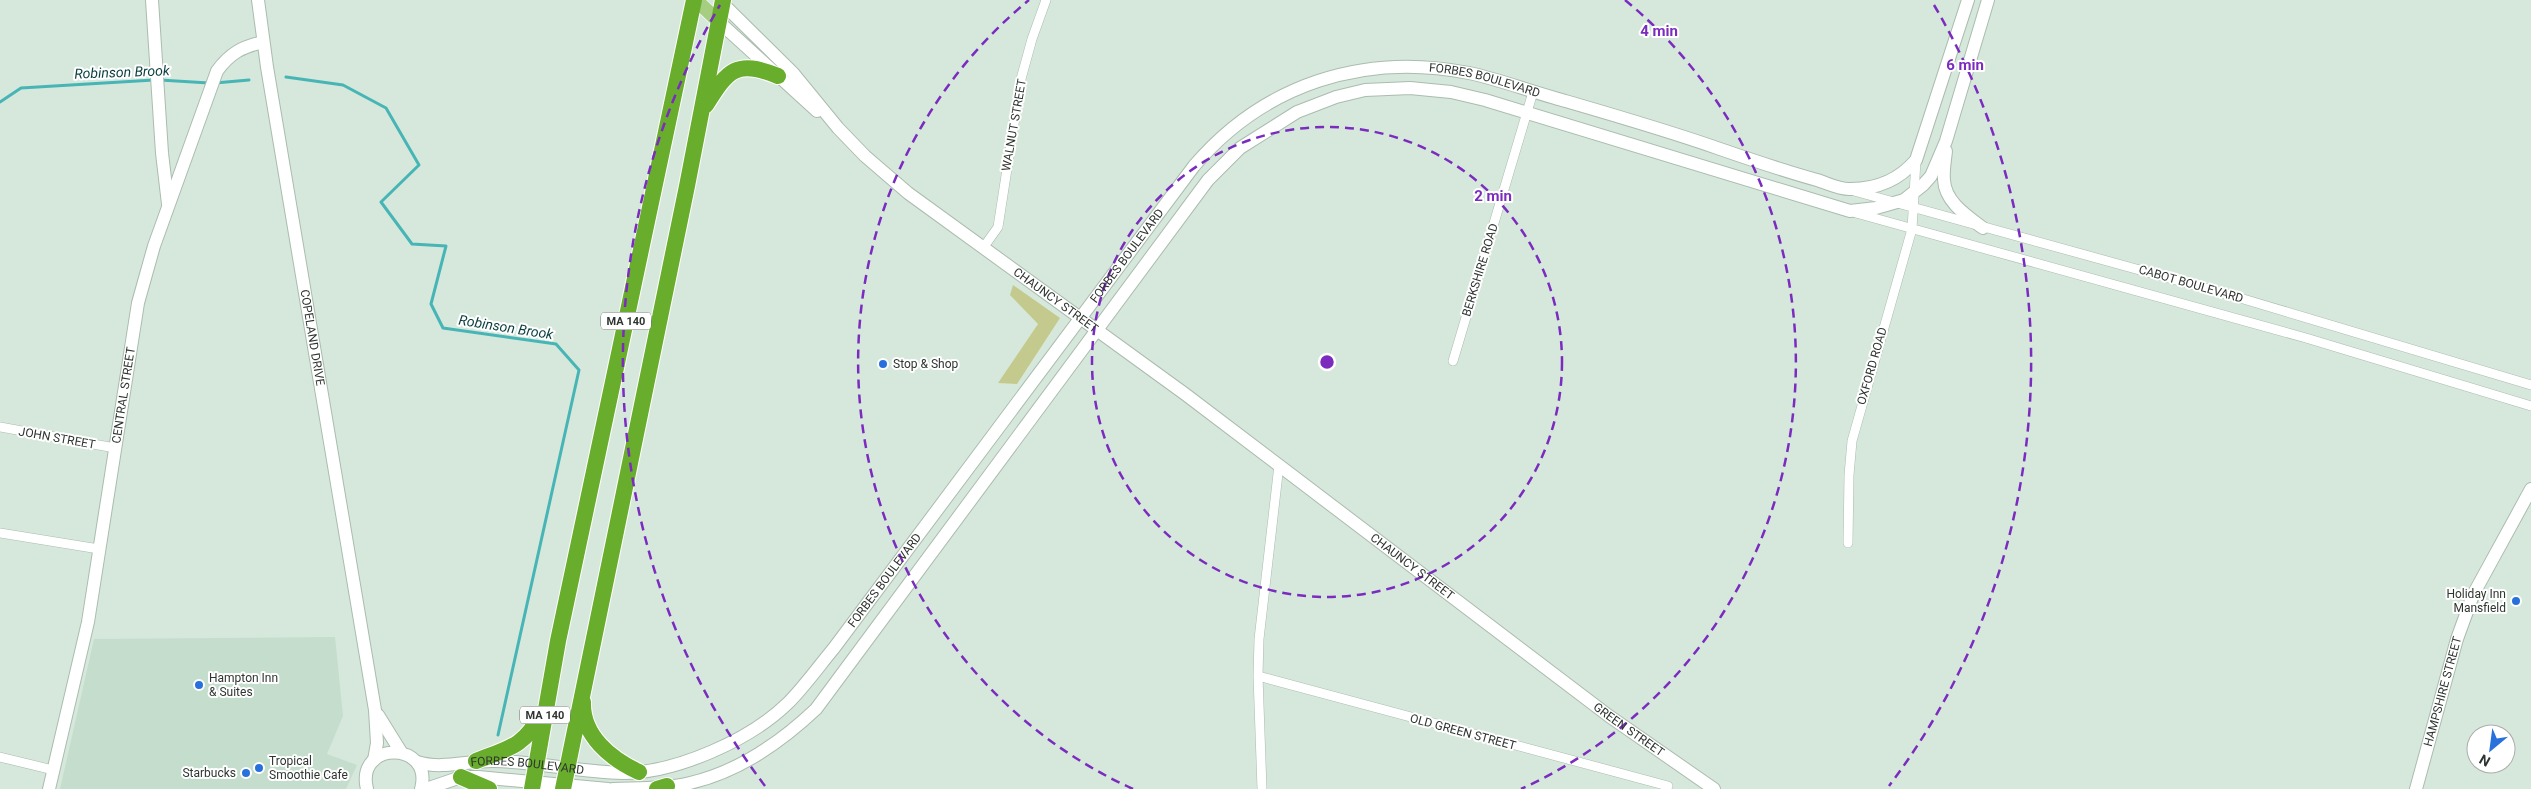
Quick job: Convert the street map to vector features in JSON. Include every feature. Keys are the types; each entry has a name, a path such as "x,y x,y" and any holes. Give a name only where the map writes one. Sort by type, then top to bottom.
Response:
{"highway":[{"name":"MA 140","path":"533,786 558,642 695,0"},
{"name":"MA 140","path":"563,788 701,113 721,1"},
{"path":"701,113 717,86 728,73 749,68 778,76"},
{"path":"584,687 583,711 598,743 615,760 639,772"},
{"path":"476,761 509,749 525,738 532,731 547,702"},
{"path":"460,777 489,789"}],"main road":[{"name":"CHAUNCY STREET","path":"695,0 718,21"}],"street":[{"name":"CENTRAL STREET","path":"49,789 88,622 138,303 154,246 168,208 162,153 152,0"},
{"name":"COPELAND DRIVE","path":"258,0 263,42 375,710"},
{"name":"WALNUT STREET","path":"983,248 998,227 1021,79 1032,39 1046,0"},
{"path":"1915,193 1916,160 1968,0"},
{"name":"FORBES BOULEVARD","path":"613,789 662,788 691,783 718,774 754,756 793,730 816,709 1208,180 1240,148 1263,131 1296,112 1336,97 1365,90 1395,88 1451,92 1527,112 1850,211 1894,203 1915,193 1936,168 1946,141 1988,0"},
{"name":"CHAUNCY STREET","path":"721,1 794,73 838,128"},
{"name":"CHAUNCY STREET","path":"718,21 838,128 893,180 1278,465 1545,668"},
{"path":"168,208 212,84 222,65 236,51 263,42"},
{"name":"FORBES BOULEVARD","path":"416,762 439,766 476,761 496,761 567,769 639,772 674,765 717,750 772,717 789,702 834,648 1201,157 1233,127 1291,90 1353,71 1400,66 1469,73 1681,135 1765,165 1849,190 1875,186 1891,181 1907,170 1916,160"},
{"name":"BERKSHIRE ROAD","path":"1452,361 1533,92"},
{"path":"1946,141 1944,180 1946,190 1959,210 1982,228"},
{"name":"CABOT BOULEVARD","path":"1849,190 2239,298 2531,385"},
{"name":"OXFORD ROAD","path":"1848,542 1849,471 1854,431 1912,229 1915,193"},
{"name":"CABOT BOULEVARD","path":"1850,211 2300,336 2531,406"},
{"name":"JOHN STREET","path":"0,428 115,448"},
{"path":"1262,789 1258,676 1259,639 1278,465"},
{"name":"HAMPSHIRE STREET","path":"2416,789 2457,639 2473,595 2531,489"},
{"path":"0,533 99,549"},
{"name":"GREEN STREET","path":"1545,668 1675,764 1714,789"},
{"name":"OLD GREEN STREET","path":"1258,676 1668,786"},
{"path":"375,710 393,742 402,752 416,762 422,774 421,789"},
{"path":"367,789 367,771 374,760 377,743 375,710"},
{"path":"374,760 384,753 402,752"},
{"path":"0,757 53,770"},
{"name":"FORBES BOULEVARD","path":"426,789 460,777 533,786 608,789"}],"shaded area":[{"path":"335,637 343,716 327,754 357,765 346,789 60,789 94,639"}],"green space":[{"path":"1013,285 1060,318 1017,384 998,383 1038,324 1010,295"}],"waterway":[{"name":"Robinson Brook","path":"286,77 343,85 386,108 419,165 381,202 412,244 446,246 431,304 443,328 556,344 579,370 498,735"},
{"name":"Robinson Brook","path":"0,102 21,88 154,80"},
{"name":"Robinson Brook","path":"160,80 209,83"},
{"name":"Robinson Brook","path":"215,83 249,80"}],"place":[{"name":"Stop & Shop","path":"883,364"},
{"name":"Holiday Inn Mansfield","path":"2516,601"},
{"name":"Hampton Inn & Suites","path":"199,685"},
{"name":"Tropical Smoothie Cafe","path":"259,768"},
{"name":"Starbucks","path":"246,773"}]}
